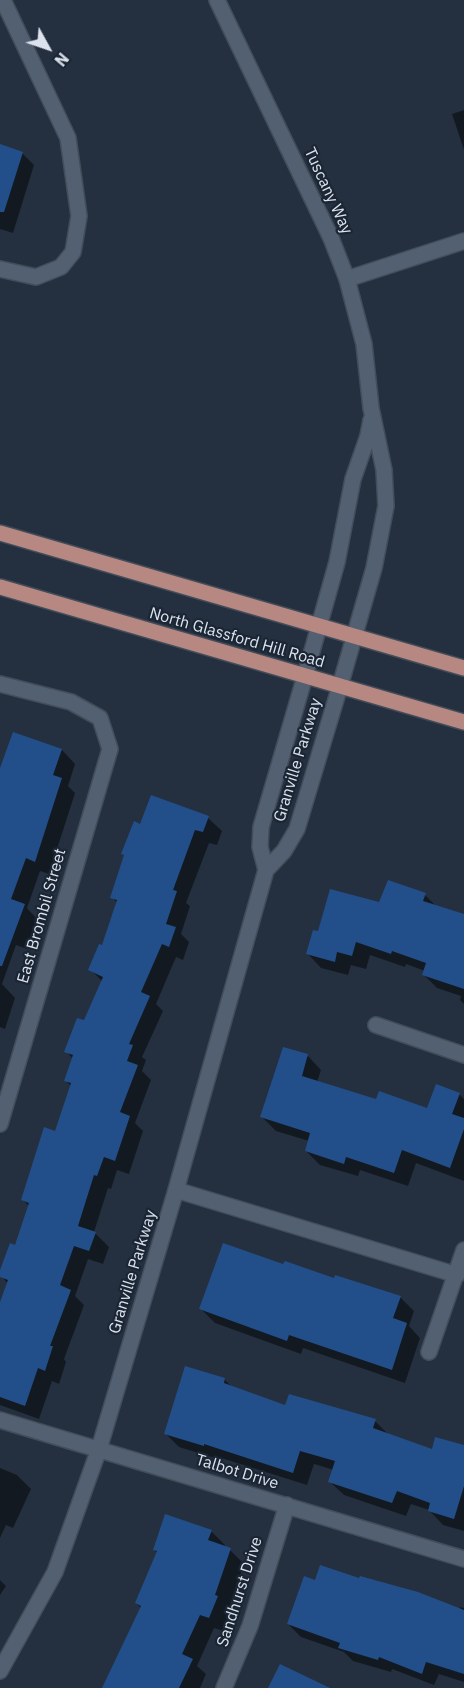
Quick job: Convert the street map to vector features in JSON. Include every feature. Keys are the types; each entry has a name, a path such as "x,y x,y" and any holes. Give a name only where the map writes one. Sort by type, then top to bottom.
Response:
{"main road":[{"name":"North Glassford Hill Road","path":"0,533 464,668"},
{"name":"North Glassford Hill Road","path":"0,587 464,722"}],"street":[{"path":"0,269 36,277 61,267 73,252 79,216 68,138 3,0"},
{"name":"Tuscany Way","path":"217,0 331,237 347,279 364,344 371,408 384,470 386,506 374,568 340,686"},
{"path":"347,279 464,241"},
{"name":"Tuscany Way","path":"305,676 343,538 353,479 368,436 371,408"},
{"name":"Granville Parkway","path":"266,870 260,847 261,827 305,676"},
{"name":"East Brombil Street","path":"0,684 71,702 100,718 110,749 0,1124"},
{"name":"Granville Parkway","path":"0,1671 55,1572 99,1449 176,1190 266,870 284,851 297,829 340,686"},
{"path":"376,1025 464,1055"},
{"path":"176,1190 457,1275"},
{"path":"429,1352 464,1250"},
{"name":"Talbot Drive","path":"0,1420 464,1558"},
{"name":"Sandhurst Drive","path":"224,1688 250,1626 287,1505"}],"building":[{"path":"0,144 23,152 4,212 0,212"},
{"path":"13,732 62,749 53,775 62,778 35,862 26,858 11,899 25,904 2,966 0,966 0,768"},
{"path":"151,795 209,816 203,832 195,830 173,890 177,891 166,924 176,927 169,947 162,944 141,992 150,996 129,1044 133,1045 127,1061 138,1065 120,1112 130,1116 115,1161 104,1157 97,1176 94,1175 78,1226 96,1232 89,1251 74,1246 60,1285 71,1290 50,1346 53,1346 45,1371 38,1368 25,1406 0,1397 0,1302 8,1280 0,1277 0,1270 10,1243 15,1245 29,1203 21,1200 44,1127 55,1131 71,1083 64,1081 73,1055 64,1052 77,1018 84,1020 103,977 88,970 99,944 102,945 117,900 110,898 124,855 121,854 134,821 140,824"},
{"path":"388,880 426,893 423,901 464,914 464,989 422,975 426,963 356,942 352,956 337,952 335,962 306,954 313,930 318,931 330,889 379,902"},
{"path":"283,1047 308,1054 302,1076 376,1099 379,1091 427,1108 436,1084 460,1093 452,1114 464,1118 464,1129 450,1168 402,1150 394,1173 346,1157 344,1164 305,1151 310,1133 260,1117"},
{"path":"223,1243 283,1264 285,1261 334,1278 335,1275 401,1296 393,1318 407,1323 392,1370 289,1335 287,1341 199,1309"},
{"path":"185,1366 225,1378 224,1383 285,1405 289,1394 376,1419 373,1428 432,1449 435,1437 464,1445 464,1486 454,1519 428,1511 430,1503 397,1491 392,1503 328,1482 335,1461 300,1451 293,1473 204,1444 204,1446 164,1434"},
{"path":"165,1514 212,1530 208,1540 231,1548 215,1595 218,1596 209,1618 200,1615 182,1654 193,1659 179,1688 102,1688 141,1606 135,1603 157,1551 153,1550"},
{"path":"320,1565 359,1578 360,1576 418,1592 464,1610 464,1674 426,1662 422,1674 379,1657 378,1660 338,1648 340,1643 287,1624 304,1576 315,1580"},
{"path":"280,1664 330,1688 268,1688"}]}
